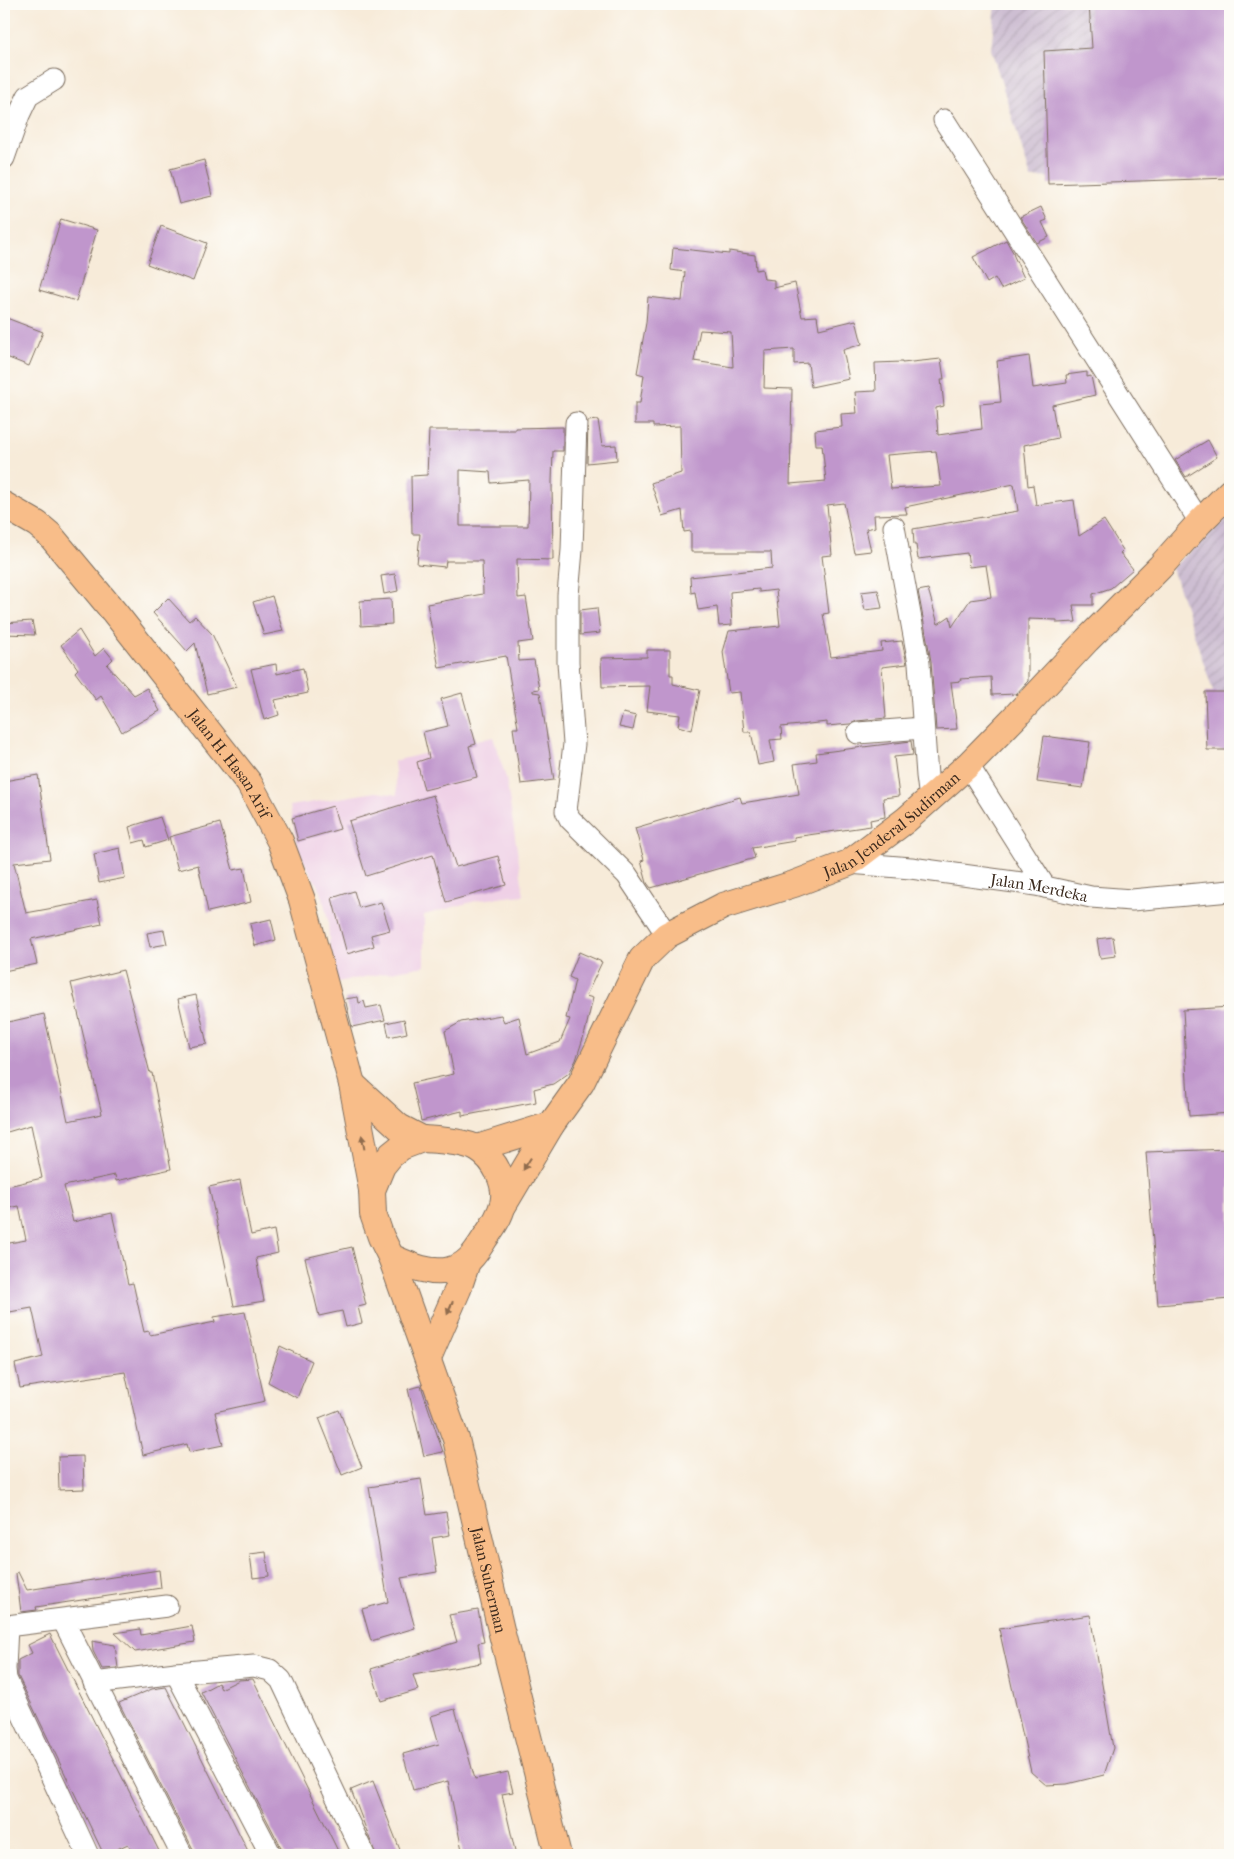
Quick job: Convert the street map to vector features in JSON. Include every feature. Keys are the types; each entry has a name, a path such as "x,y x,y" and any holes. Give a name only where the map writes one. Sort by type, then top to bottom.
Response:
{"main road":[{"name":"Jalan Jenderal Sudirman","path":"504,1204 551,1125 581,1083 642,959 667,935 722,906 794,884 849,863 906,820 968,765 1230,492"},
{"name":"Jalan H. Hasan Arif","path":"4,505 37,524 50,535 115,613 249,783 280,841 302,900 352,1084 372,1190"},
{"path":"352,1084 400,1127 422,1139 449,1141 477,1148 488,1158 500,1176 504,1204 495,1224 468,1262 428,1358"},
{"path":"477,1148 551,1125"},
{"path":"422,1139 401,1147 382,1166 372,1190 374,1214 381,1237 391,1257 411,1266 436,1271 450,1270 468,1262"},
{"name":"Jalan Suherman","path":"391,1257 456,1438 503,1638 558,1855"}],"street":[{"path":"4,158 19,114 28,96 54,80"},
{"path":"944,120 1200,522"},
{"path":"576,423 572,550 568,595 568,662 574,744 566,811 570,819 627,875 667,935"},
{"path":"894,527 919,663 930,799"},
{"path":"858,733 923,728"},
{"path":"968,765 1045,887"},
{"name":"Jalan Merdeka","path":"849,863 911,868 1045,887 1091,897 1132,900 1230,892"},
{"path":"88,1855 6,1679 6,1618 63,1620 167,1606"},
{"path":"63,1620 182,1855"},
{"path":"94,1683 176,1672 254,1666 270,1670 281,1680 364,1855"},
{"path":"176,1672 271,1855"}],"shaded area":[{"path":"996,4 1230,4 1230,168 1031,178 991,49"},
{"path":"1230,515 1230,697 1215,697 1172,568"},
{"path":"493,737 506,778 524,895 479,900 424,915 424,966 332,983 328,920 321,891 299,853 290,806 376,792 397,795 394,761"}],"building":[{"path":"1089,4 1230,4 1230,178 1048,184 1044,51 1092,48"},
{"path":"204,160 212,196 179,204 170,169"},
{"path":"1041,207 1047,220 1042,222 1049,237 1037,243 1020,217"},
{"path":"61,219 97,230 76,301 39,290"},
{"path":"161,226 207,243 193,281 147,264"},
{"path":"1006,240 1024,278 1001,289 995,278 987,283 973,257"},
{"path":"673,248 729,254 729,251 755,255 756,270 762,269 764,279 774,280 774,288 795,283 802,317 817,316 819,329 856,320 862,344 843,350 849,379 811,387 808,363 794,364 794,349 765,351 764,388 792,389 790,484 826,481 822,445 816,445 815,430 842,427 841,414 857,413 855,392 876,391 875,363 902,363 941,359 944,379 941,379 944,406 936,408 938,435 982,429 980,404 1001,402 997,361 1029,356 1033,388 1067,383 1066,375 1087,372 1087,377 1091,376 1095,395 1052,405 1058,438 1024,445 1028,486 1033,485 1036,505 1074,500 1079,536 1104,520 1123,550 1120,553 1133,569 1111,588 1093,594 1093,605 1073,605 1076,622 1057,623 1057,620 1028,619 1028,681 1016,694 992,695 991,677 960,679 961,681 951,682 957,729 936,730 931,661 918,591 928,589 938,624 950,616 952,627 970,600 991,597 986,565 969,567 967,553 918,559 916,545 914,545 913,529 1018,511 1014,484 905,507 907,514 874,515 875,527 866,529 871,551 854,553 844,503 827,505 832,555 822,556 829,613 823,614 831,657 882,651 881,643 902,641 907,664 882,667 886,718 827,726 827,722 781,727 782,739 770,740 774,762 758,765 751,732 744,732 740,692 729,693 723,652 729,631 780,626 776,590 759,592 759,589 730,592 732,625 719,626 717,607 698,610 695,592 691,593 690,577 772,568 771,552 691,552 691,531 684,532 682,510 662,516 651,483 681,473 680,426 653,427 653,424 635,424 635,403 640,403 644,375 637,373 646,323 648,297 682,301 685,272 671,270","holes":["700,330 731,332 733,367 694,361","936,451 941,486 891,489 887,455"]},
{"path":"4,317 43,332 29,366 4,356"},
{"path":"598,420 602,446 616,445 617,460 587,463 588,421"},
{"path":"563,427 563,451 553,451 553,560 517,559 518,598 526,597 533,641 518,643 519,661 534,660 539,689 533,690 533,692 540,693 554,780 521,784 513,728 518,728 506,656 439,668 427,604 483,594 482,561 446,561 445,567 417,564 420,534 412,534 411,476 427,475 429,430 515,430 515,428","holes":["460,470 490,472 491,483 529,480 528,526 460,526"]},
{"path":"1208,440 1217,457 1186,477 1175,460"},
{"path":"395,574 398,591 384,594 381,576"},
{"path":"878,590 882,608 865,610 861,592"},
{"path":"272,596 283,631 264,635 253,602"},
{"path":"168,598 189,621 195,616 212,634 237,687 207,694 195,643 187,651 153,613"},
{"path":"391,599 392,624 361,626 360,601"},
{"path":"597,608 600,633 580,635 580,610"},
{"path":"32,621 35,635 4,634 4,623"},
{"path":"79,630 95,656 104,648 113,659 107,665 134,695 147,688 160,711 122,732 101,696 96,700 75,672 78,669 61,645"},
{"path":"647,650 670,650 670,675 673,675 673,684 700,690 692,730 678,726 680,715 647,711 650,686 602,687 601,658 647,657"},
{"path":"276,664 277,674 303,668 308,693 275,700 279,715 264,720 251,669"},
{"path":"1205,692 1230,692 1230,750 1207,750"},
{"path":"462,693 476,744 469,746 477,777 424,790 417,762 429,758 423,732 448,726 441,699"},
{"path":"623,713 636,716 633,730 619,727"},
{"path":"1044,736 1090,742 1083,788 1037,782"},
{"path":"911,741 913,755 894,757 899,796 883,798 885,817 870,820 871,826 794,837 795,841 752,848 755,858 651,888 647,883 641,861 644,860 635,828 740,797 742,803 799,794 794,764 817,761 816,753"},
{"path":"38,775 50,859 14,863 26,913 97,900 102,924 31,939 37,964 4,971 4,781"},
{"path":"433,795 456,867 498,856 506,885 446,902 433,855 366,876 349,821"},
{"path":"333,806 340,829 298,841 292,818"},
{"path":"160,817 168,840 146,847 144,840 133,843 129,827"},
{"path":"220,823 233,870 244,868 251,902 208,912 198,865 178,870 169,837"},
{"path":"120,848 125,878 99,883 94,854"},
{"path":"354,891 359,908 381,902 390,930 371,935 374,946 347,954 332,898"},
{"path":"271,919 276,940 255,946 250,924"},
{"path":"164,930 167,944 150,947 147,933"},
{"path":"1113,937 1116,956 1100,958 1097,939"},
{"path":"579,952 602,962 586,996 593,998 585,1032 576,1060 569,1073 553,1084 534,1089 536,1102 462,1116 462,1111 421,1121 412,1083 454,1074 445,1031 461,1022 501,1015 504,1022 519,1017 527,1054 560,1042 570,1019 566,1018 575,980 569,977"},
{"path":"123,970 150,1073 152,1073 171,1169 116,1181 115,1175 64,1186 73,1222 112,1213 128,1284 133,1283 144,1332 149,1331 150,1335 215,1322 214,1317 245,1312 265,1401 215,1412 223,1445 189,1452 187,1444 143,1455 125,1372 20,1388 15,1364 43,1357 32,1308 4,1313 4,1244 26,1240 19,1206 4,1209 4,1187 42,1178 31,1125 4,1133 4,1023 44,1014 68,1121 102,1114 71,983"},
{"path":"196,995 207,1044 189,1047 178,999"},
{"path":"358,997 359,1003 364,1001 366,1008 381,1005 385,1020 352,1027 345,999"},
{"path":"1230,1007 1230,1113 1189,1116 1183,1010"},
{"path":"404,1019 407,1033 389,1037 386,1023"},
{"path":"1230,1149 1230,1299 1158,1305 1146,1152"},
{"path":"240,1180 251,1235 274,1230 278,1253 256,1258 264,1301 234,1306 209,1187"},
{"path":"352,1247 366,1305 358,1307 362,1323 346,1327 342,1311 319,1316 305,1258"},
{"path":"280,1346 312,1361 297,1398 268,1382"},
{"path":"421,1386 443,1452 424,1456 408,1389"},
{"path":"339,1410 362,1467 342,1475 319,1418"},
{"path":"83,1456 84,1489 59,1490 58,1457"},
{"path":"421,1479 427,1515 446,1512 450,1535 432,1538 437,1572 401,1578 415,1628 371,1641 362,1609 388,1602 369,1487"},
{"path":"266,1552 269,1576 253,1578 250,1554"},
{"path":"159,1570 161,1588 36,1607 37,1610 21,1612 16,1573 18,1572 27,1590"},
{"path":"478,1610 484,1642 478,1643 481,1663 413,1675 418,1690 381,1701 371,1669 457,1642 449,1615"},
{"path":"1090,1615 1113,1748 1104,1775 1067,1784 1046,1785 1031,1772 999,1629"},
{"path":"192,1626 195,1642 135,1652 115,1633 140,1629 141,1635"},
{"path":"50,1634 161,1855 134,1855 128,1844 104,1855 18,1676 18,1660 32,1653 28,1645"},
{"path":"92,1641 115,1645 118,1668 102,1669 93,1651"},
{"path":"253,1679 340,1855 285,1855 201,1692 218,1683 221,1689 239,1680"},
{"path":"166,1687 250,1855 194,1855 193,1849 119,1703 152,1689"},
{"path":"455,1709 475,1779 508,1772 513,1792 502,1794 516,1855 463,1855 448,1781 413,1790 403,1754 439,1744 431,1716"},
{"path":"373,1781 402,1855 376,1855 351,1790"}]}
